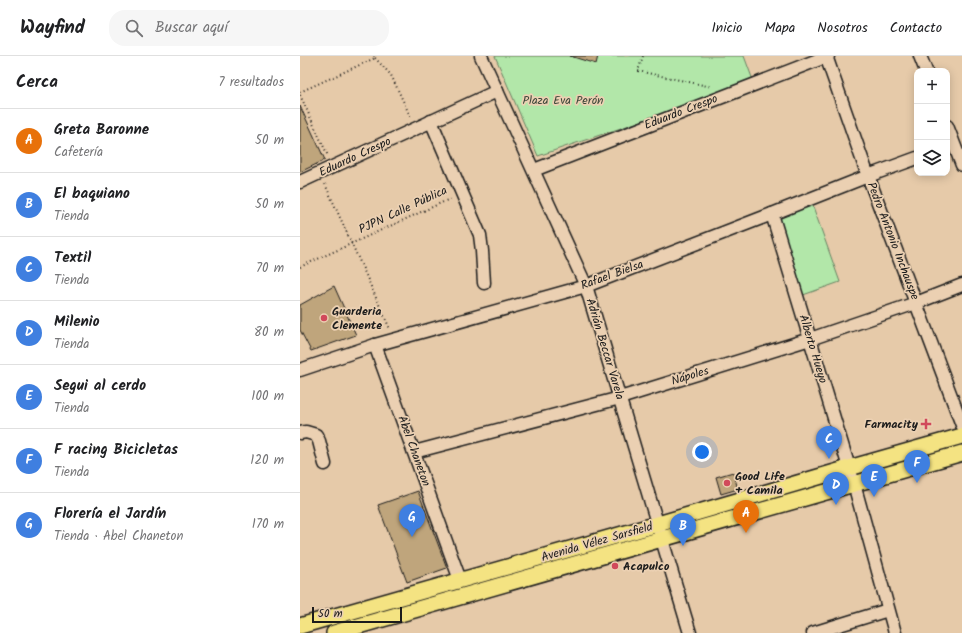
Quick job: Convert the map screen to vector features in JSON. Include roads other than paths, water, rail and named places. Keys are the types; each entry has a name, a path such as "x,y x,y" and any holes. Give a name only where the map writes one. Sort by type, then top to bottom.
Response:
{"main road":[{"name":"Avenida Vélez Sarsfield","path":"300,626 962,436"},
{"name":"Avenida Vélez Sarsfield","path":"334,633 962,453"}],"street":[{"name":"Adrián Beccar Varela","path":"481,56 586,286 690,633"},
{"name":"Eduardo Crespo","path":"534,170 827,56"},
{"name":"Pedro Antonio Inchauspe","path":"827,56 868,176 962,425"},
{"path":"920,56 925,68"},
{"name":"Eduardo Crespo","path":"300,182 497,91"},
{"path":"431,121 480,235 484,283"},
{"path":"950,134 962,165"},
{"name":"Rafael Bielsa","path":"300,370 375,345 586,286 914,159"},
{"name":"Alberto Hueyo","path":"772,214 854,484 895,633"},
{"name":"Nápoles","path":"414,452 620,398 810,339 916,303 962,285"},
{"name":"Abel Chaneton","path":"375,345 460,580"},
{"path":"300,433 306,432 316,435 325,464"},
{"path":"813,633 888,610"}],"place":[{"name":"Guarderia Clemente","path":"324,318"},
{"name":"Farmacity","path":"926,424"},
{"name":"Textil","path":"829,459"},
{"name":"Good Life + Camila","path":"727,483"},
{"name":"F racing Bicicletas","path":"917,483"},
{"name":"Segui al cerdo","path":"874,497"},
{"name":"Milenio","path":"836,505"},
{"name":"Greta Baronne","path":"746,533"},
{"name":"Florería el Jardín","path":"412,537"},
{"name":"El baquiano","path":"683,546"},
{"name":"Acapulco","path":"615,566"}],"park label":[{"name":"Plaza Eva Perón","path":"563,100"}]}
